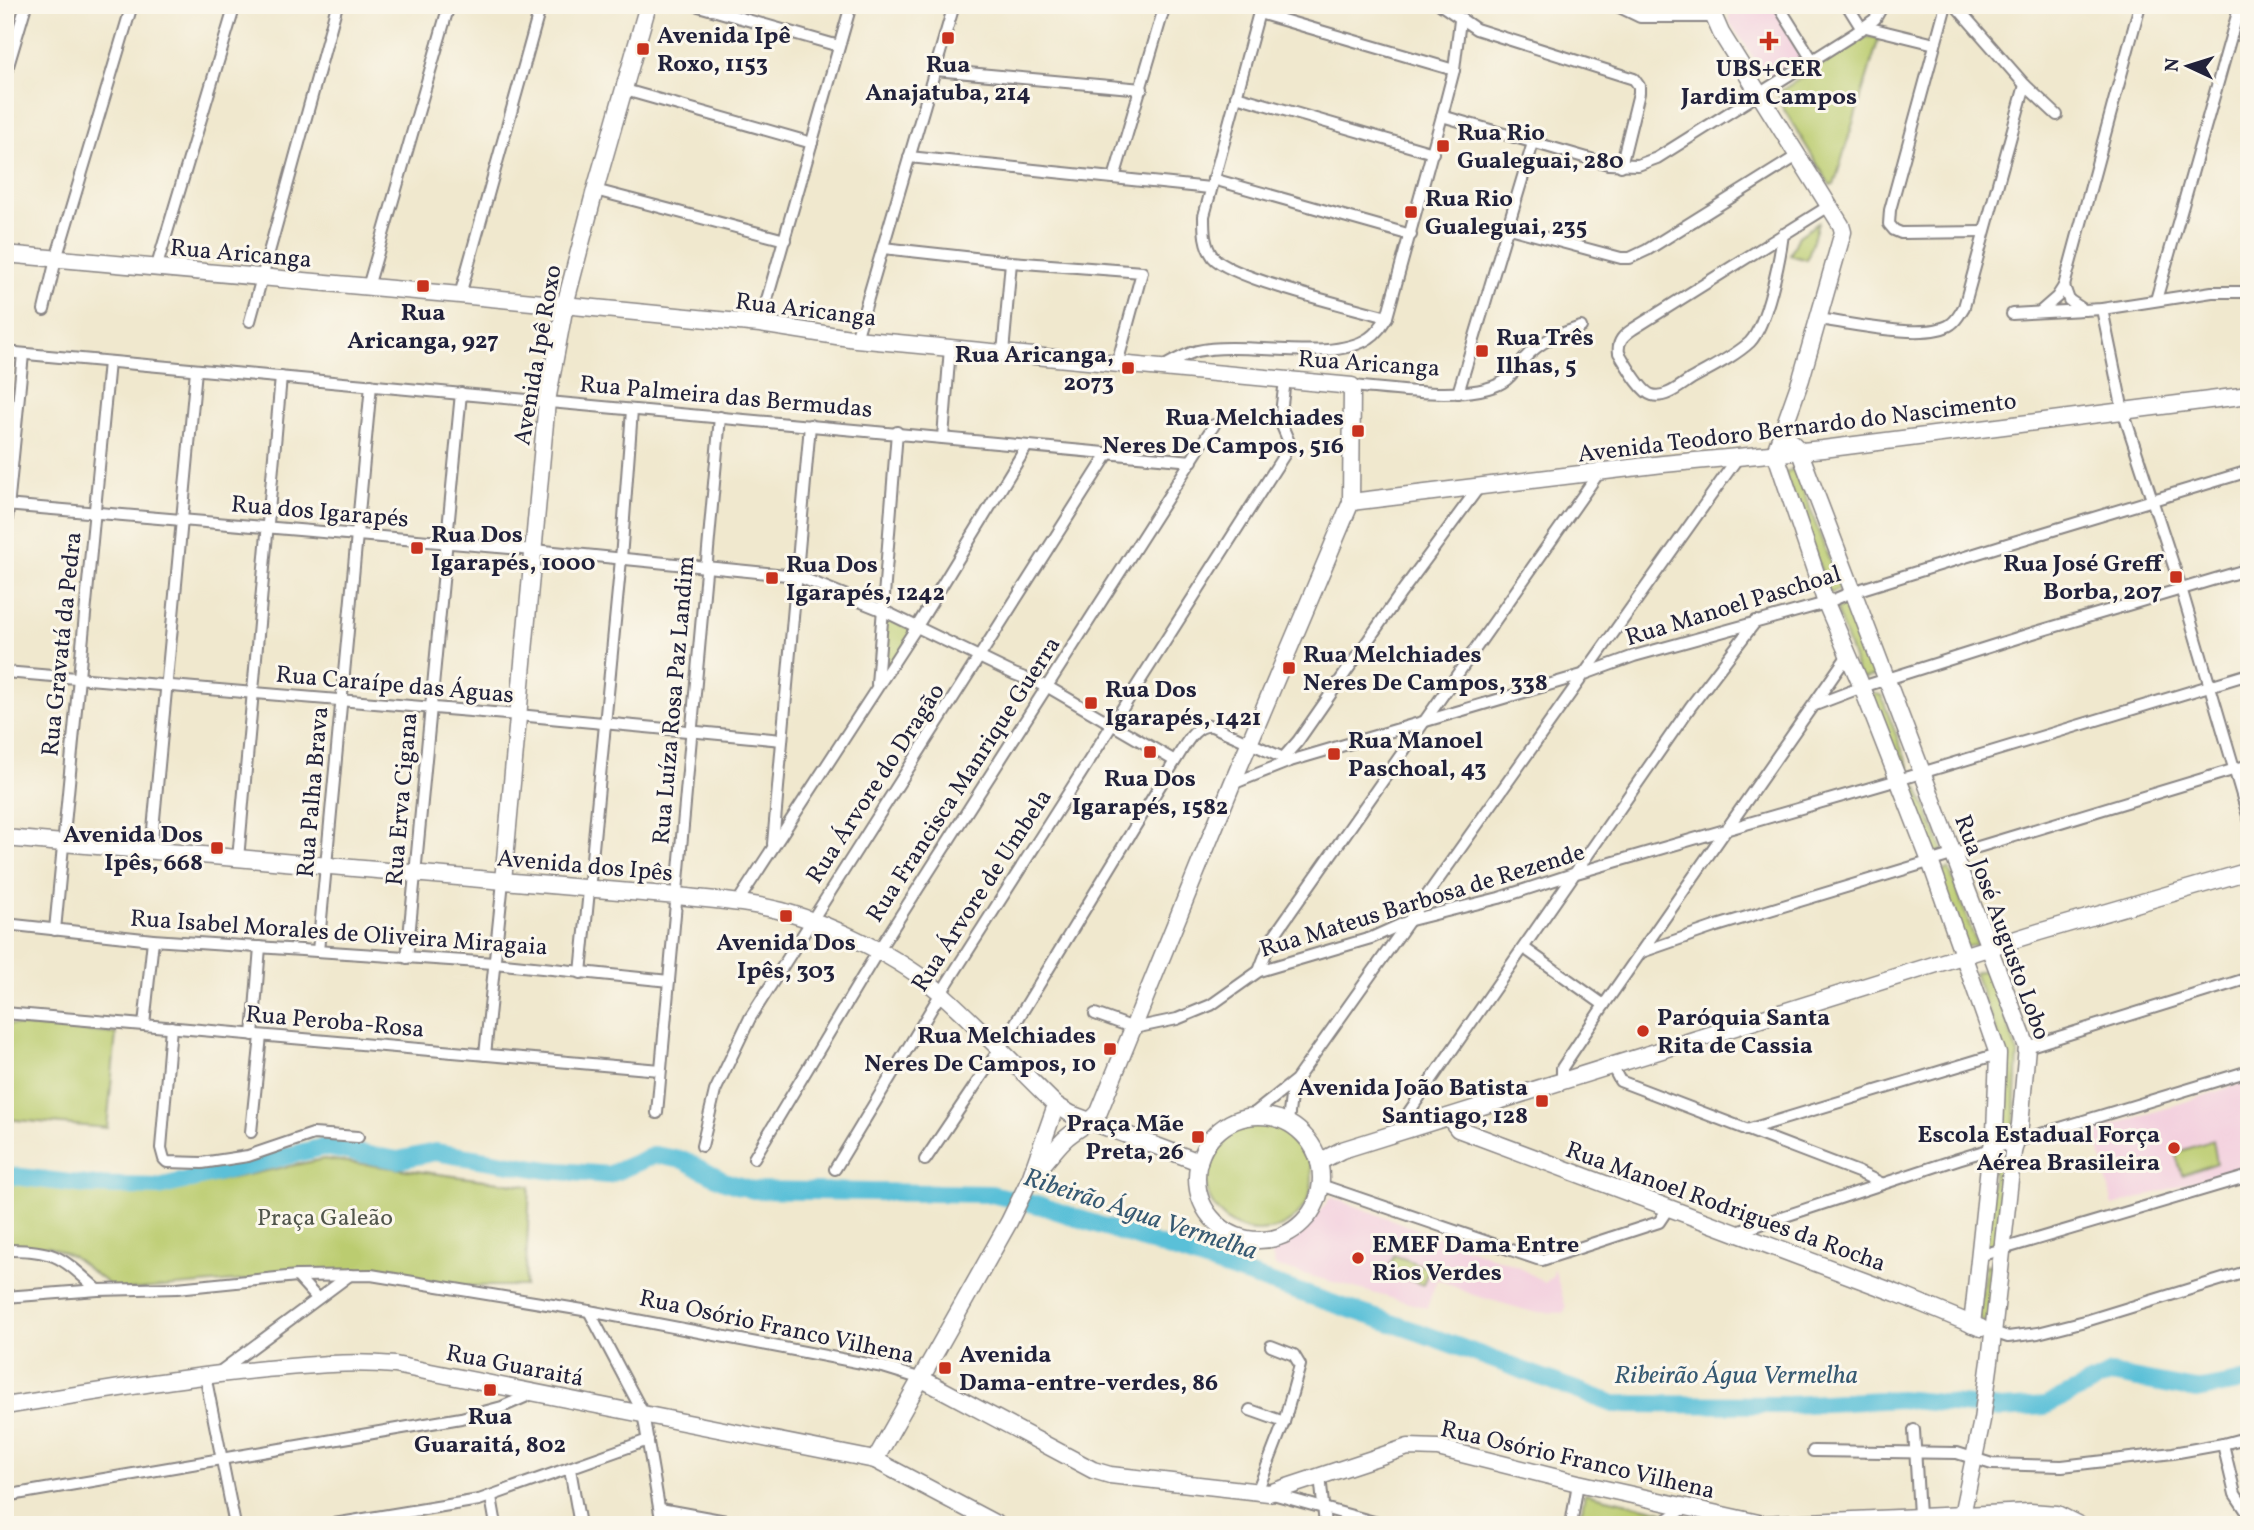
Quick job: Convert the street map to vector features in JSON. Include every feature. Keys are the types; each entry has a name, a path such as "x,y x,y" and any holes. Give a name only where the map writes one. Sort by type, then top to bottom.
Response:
{"street":[{"path":"5,76 26,5"},
{"path":"44,310 56,259 132,5"},
{"path":"156,269 234,5"},
{"path":"250,321 337,5"},
{"path":"368,287 449,5"},
{"path":"460,295 541,5"},
{"name":"Avenida Ipê Roxo","path":"485,1055 547,401 565,305 648,5"},
{"path":"695,5 839,46"},
{"path":"760,324 851,5"},
{"path":"856,339 954,5"},
{"path":"1114,178 1165,5"},
{"path":"1441,5 1461,20 1494,36 1634,79 1639,86 1639,93 1621,166"},
{"path":"1615,5 1640,18 1666,19 1715,11 1721,33 1841,225 1842,238 1819,319 1775,452"},
{"path":"1666,19 1670,5"},
{"path":"1778,5 1813,61"},
{"path":"1847,5 1864,28 1936,44"},
{"path":"1442,116 1621,166 1638,165 1657,158 1864,28 1875,19 1883,5"},
{"path":"1946,5 1888,219 1891,228 1901,233 1984,232"},
{"path":"1955,5 2025,85 2057,115"},
{"path":"2041,311 2057,297 2064,286 2140,5"},
{"path":"2156,300 2241,5"},
{"path":"1387,317 1237,274 1224,267 1214,259 1204,234 1204,216 1211,184 1260,9 1454,70"},
{"path":"1160,368 1186,354 1207,349 1326,350 1349,347 1370,338 1387,317 1411,235 1454,70 1461,20"},
{"path":"935,70 1142,89"},
{"path":"1819,319 1902,331 1936,330 1949,326 1958,318 1964,307 2025,85"},
{"path":"625,90 812,143"},
{"path":"1236,96 1433,153"},
{"path":"1458,393 1533,143"},
{"path":"1509,229 1630,258 1797,156"},
{"path":"909,157 1114,178 1211,184 1411,235"},
{"path":"595,190 785,240"},
{"path":"1783,234 1781,254 1769,300 1753,339 1664,395 1653,396 1644,391 1619,353 1623,336 1783,234 1829,206"},
{"path":"883,248 1011,262 1142,272 1117,364"},
{"name":"Rua Aricanga","path":"5,254 760,324 856,339 1117,364 1458,393 1502,383 1526,356 1543,342 1581,327"},
{"path":"1003,353 1011,262"},
{"path":"2064,286 2069,300 2084,310"},
{"path":"2012,314 2102,309 2213,292 2249,292"},
{"path":"2102,309 2123,411 2181,588 2249,819"},
{"path":"943,437 950,348"},
{"name":"Rua Palmeira das Bermudas","path":"5,352 1192,461"},
{"path":"5,539 23,354"},
{"name":"Rua Gravatá da Pedra","path":"55,930 108,362"},
{"path":"151,851 196,370"},
{"path":"238,859 281,377"},
{"name":"Rua Árvore de Umbela","path":"835,1169 941,993 1288,447 1287,436 1280,421 1285,380"},
{"name":"Rua Palha Brava","path":"318,951 371,385"},
{"path":"1029,1181 1070,1135 1091,1123 1099,1112 1350,502 1352,386"},
{"name":"Rua Erva Cigana","path":"407,958 461,393"},
{"name":"Avenida Teodoro Bernardo do Nascimento","path":"1350,502 1600,471 1823,449 2249,395"},
{"path":"581,972 621,559 632,410"},
{"name":"Rua Luíza Rosa Paz Landim","path":"657,1112 720,417"},
{"path":"772,847 810,425"},
{"name":"Rua Francisca Manrique Guerra","path":"754,1158 877,951 1214,425"},
{"path":"877,689 897,432"},
{"path":"1783,434 1798,450"},
{"path":"737,903 916,628 1027,446"},
{"name":"Rua José Augusto Lobo","path":"1798,450 2027,1047 2020,1125 2013,1152 2004,1249 1982,1420 1961,1520"},
{"name":"Rua José Augusto Lobo","path":"1775,452 1826,603 1930,861 1998,1054 1995,1132 1972,1325"},
{"name":"Rua Árvore do Dragão","path":"702,1146 715,1091 750,1018 1108,454"},
{"path":"1251,1116 1296,1080 1739,456"},
{"path":"1259,971 1271,940 1600,471"},
{"name":"Rua Manoel Paschoal","path":"1232,784 1287,760 1582,676 1634,656 1826,603 1852,592 2249,471"},
{"path":"925,1160 999,1050 1175,761 1198,729 1203,725 1212,726 1287,760 1401,593 1479,487"},
{"name":"Rua dos Igarapés","path":"7,505 358,534 797,576 884,611 979,658 1048,687 1175,761"},
{"path":"1815,705 1862,687 2249,569"},
{"path":"1408,1129 1409,1112 1691,706 1756,621"},
{"path":"1562,1082 1562,1068 1604,1005 1848,655"},
{"name":"Rua Caraípe das Águas","path":"5,672 604,722 690,733 782,740"},
{"name":"Rua Mateus Barbosa de Rezende","path":"1135,1028 1191,1015 1211,1005 1259,971 1371,938 1410,920 1499,898 2249,674"},
{"path":"1642,951 2249,765"},
{"path":"1749,796 1752,812 1760,819"},
{"name":"Avenida dos Ipês","path":"5,838 677,896 781,910 812,920 877,951 915,973 941,993 1056,1105 1091,1123 1199,1162"},
{"path":"1689,841 1695,845 1704,860"},
{"path":"1319,1162 1342,1150 1408,1129 2249,871"},
{"path":"1661,921 1672,933 1684,937"},
{"name":"Rua Isabel Morales de Oliveira Miragaia","path":"5,924 153,940 494,962 669,981"},
{"path":"144,1025 153,940"},
{"path":"251,1132 260,947"},
{"path":"1524,948 1604,1005"},
{"path":"2027,1047 2249,978"},
{"name":"Rua Peroba-Rosa","path":"5,1013 660,1070"},
{"path":"1095,1014 1135,1028"},
{"path":"171,1027 162,1154 167,1162 202,1163 248,1156 313,1134 358,1137"},
{"path":"1748,1130 1998,1054"},
{"path":"1612,1066 1620,1081 1881,1183"},
{"path":"1733,1233 2016,1140 2249,1071"},
{"path":"1287,1122 1296,1080"},
{"path":"875,1460 1009,1222 1029,1181 1056,1105"},
{"path":"1043,1165 1071,1114"},
{"path":"1251,1116 1270,1116 1287,1122 1300,1131 1310,1143 1319,1162 1321,1185 1312,1209 1296,1228 1281,1237 1247,1239 1231,1234 1217,1224 1206,1211 1199,1196 1199,1162 1213,1136 1237,1120 1251,1116"},
{"name":"Rua Manoel Rodrigues da Rocha","path":"1449,1117 1458,1129 1993,1332"},
{"path":"1310,1143 1342,1150"},
{"path":"1979,1256 2249,1176"},
{"path":"1321,1185 1542,1260 1659,1222 1667,1210"},
{"path":"5,1251 32,1250 55,1255 98,1290"},
{"path":"1993,1332 2008,1337 2089,1320 2249,1271"},
{"path":"234,1525 211,1374 350,1275"},
{"name":"Rua Osório Franco Vilhena","path":"5,1297 98,1290 177,1288 298,1276 350,1275 392,1278 589,1311 872,1364 922,1380 1093,1470 1110,1475 1263,1492 1418,1446 1438,1448 1578,1483 1763,1524 1919,1516 1961,1520 2039,1513 2057,1514 2079,1525"},
{"path":"298,1276 317,1298"},
{"path":"589,1311 643,1413 662,1525"},
{"path":"1271,1346 1294,1355 1300,1365 1263,1492 1385,1525"},
{"name":"Rua Guaraitá","path":"5,1406 211,1374 361,1362 394,1365 875,1460 998,1525"},
{"path":"5,1496 461,1418 502,1407 536,1393"},
{"path":"1250,1410 1283,1422"},
{"path":"1914,1430 1919,1516"},
{"path":"1813,1451 1957,1453 1992,1464 2062,1466 2223,1444 2249,1437"},
{"path":"328,1525 491,1497 648,1440"},
{"path":"2223,1444 2235,1494 2249,1515"},
{"path":"570,1469 580,1525"},
{"path":"1320,1475 1325,1525"},
{"path":"1571,1525 1578,1483"},
{"path":"491,1497 496,1525"},
{"path":"1659,1525 1685,1508"},
{"path":"660,1509 748,1525"}],"shaded area":[{"name":"UBS+CER Jardim Campos","path":"1728,5 1774,5 1807,58 1769,81 1730,23"},
{"name":"Escola Estadual Força Aérea Brasileira","path":"2249,1081 2249,1165 2113,1206 2095,1131"},
{"name":"EMEF Dama Entre Rios Verdes","path":"1331,1197 1517,1266 1545,1283 1553,1275 1554,1268 1566,1308 1564,1313 1533,1312 1473,1295 1437,1279 1427,1308 1275,1266 1270,1249 1300,1235"}],"green space":[{"path":"1866,37 1879,38 1834,185 1830,185 1780,103 1779,95 1782,90"},
{"path":"1818,223 1807,260 1790,255 1799,236"},
{"path":"1795,468 1840,589 1830,594 1784,473"},
{"path":"1848,605 1875,676 1860,679 1836,609"},
{"path":"880,615 914,631 873,695"},
{"path":"1871,693 1881,695 1909,768 1895,770"},
{"path":"1918,787 1943,851 1929,854 1905,789"},
{"path":"1949,869 1977,945 1965,947 1938,873"},
{"path":"1987,969 2018,1054 2014,1131 1998,1136 2006,1058 1974,973"},
{"path":"5,1024 116,1034 107,1128 5,1119"},
{"path":"1259,1125 1279,1129 1296,1141 1308,1158 1312,1178 1308,1198 1296,1215 1279,1227 1259,1231 1239,1227 1222,1215 1210,1198 1206,1178 1210,1158 1222,1141 1239,1129"},
{"path":"2213,1140 2217,1163 2182,1175 2175,1153"},
{"path":"2004,1155 1996,1248 1988,1251 1984,1247 1995,1158"},
{"name":"Praça Galeão","path":"324,1159 530,1186 525,1286 463,1286 356,1271 117,1291 72,1256 49,1246 5,1248 5,1183 155,1194"},
{"path":"1394,1255 1429,1268 1423,1285 1387,1272"},
{"path":"1986,1265 1992,1265 1996,1270 1989,1323 1981,1321 1978,1315"},
{"path":"1585,1493 1663,1511 1646,1525 1579,1525"}],"waterway":[{"name":"Ribeirão Água Vermelha","path":"5,1175 86,1185 159,1187 323,1147 398,1160 435,1152 548,1170 608,1175 655,1155 683,1160 724,1181 753,1190 991,1194 1042,1206 1421,1333 1614,1404 1787,1405 1900,1399 2001,1409 2045,1406 2111,1374 2196,1390 2249,1380"}],"place":[{"name":"Rua Anajatuba, 214","path":"948,38"},
{"name":"UBS+CER Jardim Campos","path":"1769,41"},
{"name":"Avenida Ipê Roxo, 1153","path":"643,49"},
{"name":"Rua Rio Gualeguai, 280","path":"1443,146"},
{"name":"Rua Rio Gualeguai, 235","path":"1411,212"},
{"name":"Rua Aricanga, 927","path":"423,286"},
{"name":"Rua Três Ilhas, 5","path":"1482,351"},
{"name":"Rua Aricanga, 2073","path":"1128,368"},
{"name":"Rua Melchiades Neres De Campos, 516","path":"1358,431"},
{"name":"Rua Dos Igarapés, 1000","path":"417,548"},
{"name":"Rua José Greff Borba, 207","path":"2176,577"},
{"name":"Rua Dos Igarapés, 1242","path":"772,578"},
{"name":"Rua Melchiades Neres De Campos, 338","path":"1289,668"},
{"name":"Rua Dos Igarapés, 1421","path":"1091,703"},
{"name":"Rua Dos Igarapés, 1582","path":"1150,752"},
{"name":"Rua Manoel Paschoal, 43","path":"1334,754"},
{"name":"Avenida Dos Ipês, 668","path":"217,848"},
{"name":"Avenida Dos Ipês, 303","path":"786,916"},
{"name":"Paróquia Santa Rita de Cassia","path":"1643,1031"},
{"name":"Rua Melchiades Neres De Campos, 10","path":"1110,1049"},
{"name":"Avenida João Batista Santiago, 128","path":"1542,1101"},
{"name":"Praça Mãe Preta, 26","path":"1198,1137"},
{"name":"Escola Estadual Força Aérea Brasileira","path":"2174,1148"},
{"name":"EMEF Dama Entre Rios Verdes","path":"1358,1258"},
{"name":"Avenida Dama-entre-verdes, 86","path":"945,1368"},
{"name":"Rua Guaraitá, 802","path":"490,1390"}]}
